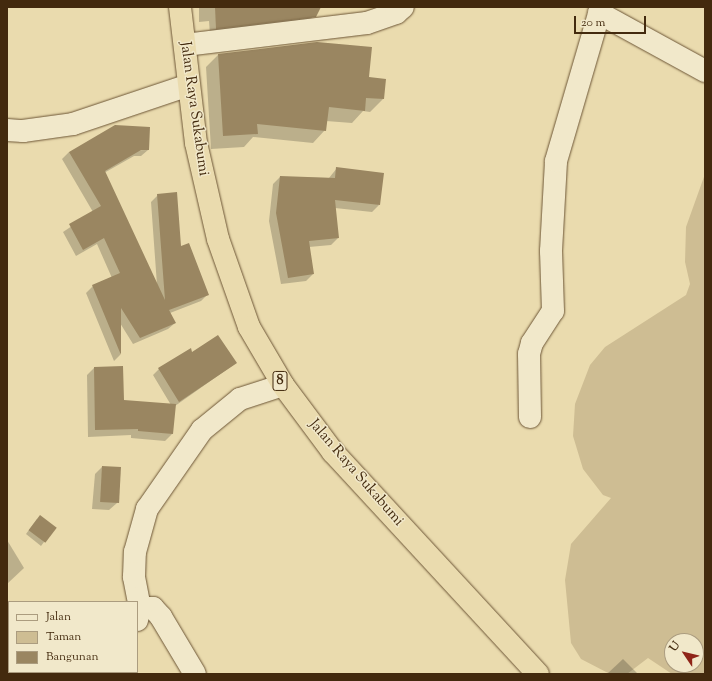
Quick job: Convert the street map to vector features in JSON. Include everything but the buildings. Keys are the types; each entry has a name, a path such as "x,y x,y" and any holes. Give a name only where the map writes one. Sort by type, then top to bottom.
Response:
{"highway":[{"name":"Jalan Raya Sukabumi","path":"180,7 196,142 218,239 248,327 283,385 333,452 538,674"}],"street":[{"path":"185,45 367,23 396,13 403,7"},
{"path":"530,417 529,354 532,343 553,311 551,250 556,161 600,10 705,71"},
{"path":"7,130 23,131 73,124 190,85"},
{"path":"137,601 134,577 135,552 147,509 172,469 202,430 240,399 283,385"},
{"path":"138,614 153,608 161,617 194,674"}],"green space":[{"path":"705,174 705,674 670,673 704,673 704,633 664,633 664,669 648,658 627,674 610,674 581,659 571,643 565,580 571,544 611,498 603,495 583,469 573,436 575,404 590,365 605,347 686,295 690,284 685,262 686,227"}]}
